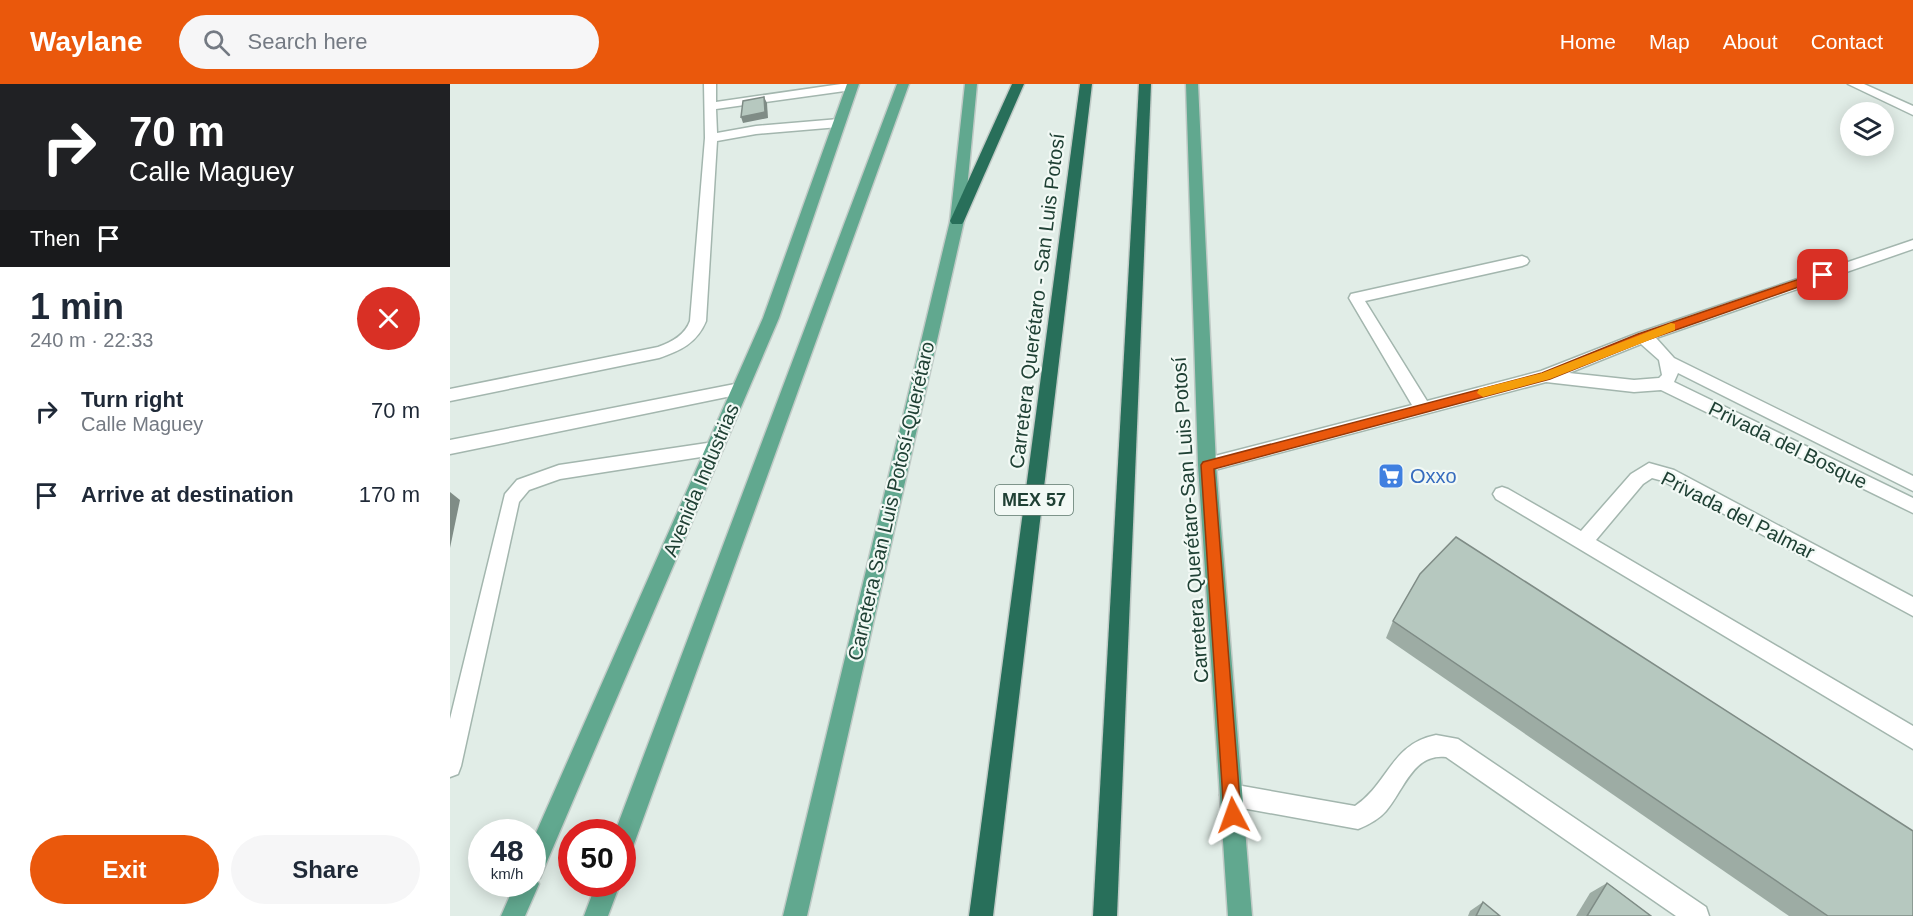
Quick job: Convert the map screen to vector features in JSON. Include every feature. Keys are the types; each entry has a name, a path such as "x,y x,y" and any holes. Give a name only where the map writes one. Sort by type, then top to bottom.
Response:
{"highway":[{"path":"957,221 1018,84"},
{"name":"Carretera Querétaro - San Luis Potosí","path":"981,916 1086,84"},
{"path":"1105,916 1145,84"},
{"path":"1144,113 1151,84"}],"main road":[{"path":"631,819 903,84"},
{"name":"Carretera San Luis Potosí-Querétaro","path":"795,916 957,221 971,84"},
{"name":"Carretera Querétaro-San Luis Potosí","path":"1192,84 1207,465 1240,916"},
{"name":"Avenida Industrias","path":"546,838 771,318 852,85"},
{"path":"513,916 521,897"},
{"path":"596,916 603,897"}],"street":[{"path":"450,395 659,352 676,346 690,336 698,321 711,138 711,84"},
{"path":"1854,84 1913,111"},
{"path":"710,106 852,85"},
{"path":"711,138 756,130 839,123"},
{"path":"1207,465 1545,376 1643,337 1913,244"},
{"path":"1423,409 1356,298 1522,261"},
{"name":"Privada del Bosque","path":"1643,337 1659,349 1671,363 1913,484"},
{"path":"1663,384 1670,376 1671,363"},
{"name":"Privada del Bosque","path":"1545,376 1634,386 1663,384 1913,506"},
{"path":"450,447 740,389"},
{"path":"450,766 511,499 523,485 559,472 714,450"},
{"name":"Privada del Palmar","path":"1583,542 1637,479 1649,470 1668,475 1913,607"},
{"path":"1502,494 1913,738"},
{"path":"1231,795 1358,818 1376,805 1414,753 1429,746 1450,747 1697,916"}],"building":[{"path":"764,97 765,112 741,117 743,101"},
{"path":"1456,537 1913,831 1913,916 1828,916 1393,621 1420,574"},
{"path":"1607,883 1651,916 1587,916"},
{"path":"1483,902 1500,916 1476,916"}],"slow traffic":[{"path":"1483,393 1545,376 1671,327"}],"place":[{"name":"Oxxo","path":"1391,476"}],"route":[{"path":"1233,815 1207,465 1545,376 1643,337 1823,275"}]}
